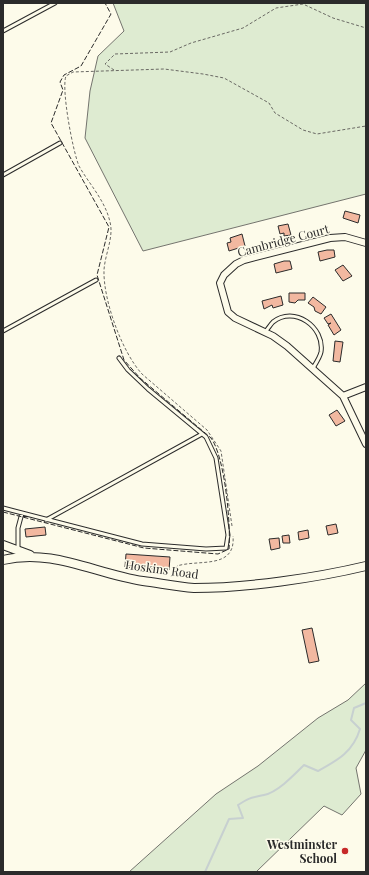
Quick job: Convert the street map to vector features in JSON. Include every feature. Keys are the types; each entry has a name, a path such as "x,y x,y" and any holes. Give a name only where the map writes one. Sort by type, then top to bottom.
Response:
{"street":[{"name":"Cambridge Court","path":"366,243 345,237 330,238 244,260 236,264 224,275 220,283 228,312 235,318 266,332 287,346 343,396 366,444"},
{"path":"343,396 366,387"},
{"path":"3,545 31,555"},
{"name":"Hoskins Road","path":"3,560 31,555 50,558 141,581 193,588 250,584 332,573 366,566"}],"lane":[{"path":"3,31 55,3"},
{"path":"3,175 60,144"},
{"path":"3,331 96,280"},
{"path":"266,332 273,322 284,317 298,317 311,325 316,331 322,344 321,353 313,369"},
{"path":"3,508 142,544 206,549 226,548 228,536 216,458 206,437 181,418 133,375 120,358"},
{"path":"46,520 202,434"},
{"path":"18,550 18,528 22,513"}],"path":[{"path":"115,71 106,64 115,54 170,52 191,43 243,28 276,8 303,4 333,18 366,28"},
{"path":"167,584 177,566 219,560 230,553 233,548 234,538 221,451 207,430 142,374 133,364 115,320 106,290 104,272 111,232 110,220 97,192 79,165 66,109 64,81 66,76 73,72 164,69 224,78 269,103 275,113 303,130 317,134 366,126"}],"green space":[{"path":"113,3 366,3 366,194 143,251 85,138 90,91 98,56 124,31"},
{"path":"366,683 366,750 356,768 361,794 342,815 324,806 256,872 129,872 216,794 258,766 318,718 348,700"}],"building":[{"path":"345,211 360,215 358,223 343,218"},
{"path":"288,224 291,235 284,236 284,233 280,234 278,226"},
{"path":"242,234 245,246 229,251 227,243 231,242 230,238"},
{"path":"334,250 335,257 320,261 318,252"},
{"path":"290,261 292,269 276,273 274,264"},
{"path":"343,265 352,276 343,281 335,270"},
{"path":"289,293 305,293 305,300 298,300 295,303 289,302"},
{"path":"281,296 283,305 273,308 272,305 264,309 262,301"},
{"path":"313,297 326,307 321,314 315,311 314,307 308,303"},
{"path":"331,314 341,330 334,335 328,325 331,323 328,324 324,318"},
{"path":"335,341 343,342 340,362 333,361"},
{"path":"337,410 345,421 336,426 329,415"},
{"path":"336,524 338,533 328,535 326,526"},
{"path":"45,527 46,535 26,537 25,529"},
{"path":"308,530 309,538 299,540 298,532"},
{"path":"289,535 290,543 283,543 282,536"},
{"path":"279,538 280,548 271,550 269,539"},
{"path":"126,554 170,557 169,570 125,567"},
{"path":"312,628 319,661 309,663 302,630"}],"waterway":[{"path":"205,872 229,819 243,818 238,805 248,799 264,795 275,790 286,783 304,765 318,771 338,759 353,744 360,729 351,720 354,708 366,703"}],"fence":[{"path":"3,512 144,548 218,554 229,549 229,524 226,492 216,447 211,438 140,378 124,360 97,275 109,227 51,123 63,90 60,82 64,75 81,66 111,14 105,3"}],"place":[{"name":"Westminster School","path":"345,851"}]}
